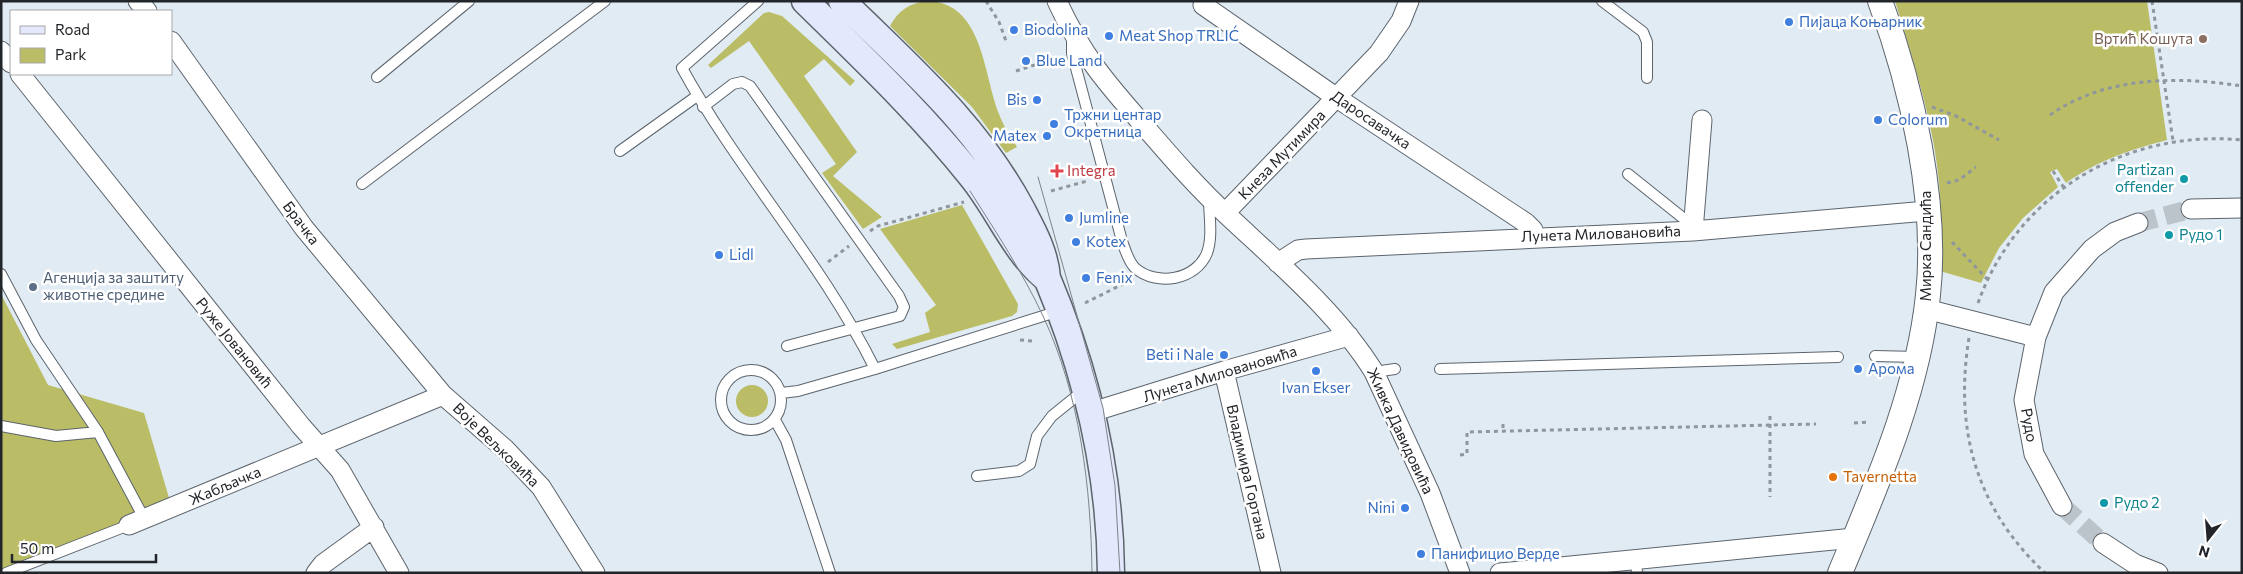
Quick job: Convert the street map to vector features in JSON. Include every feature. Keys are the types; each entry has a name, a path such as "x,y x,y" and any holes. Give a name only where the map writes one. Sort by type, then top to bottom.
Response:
{"main road":[{"path":"805,1 913,109 944,143 973,178 1031,264 1047,278 1072,307 1071,338 1089,400 1106,494 1111,573"},
{"path":"842,1 863,13 975,136 997,167 1031,227 1044,260 1047,278"}],"street":[{"name":"Живка Давидовића","path":"1056,1 1072,34 1109,85 1209,198 1278,263 1349,336 1374,372 1430,493 1460,573"},
{"name":"Кнеза Мутимира","path":"1225,213 1337,98 1390,40 1401,21 1409,1"},
{"name":"Мирка Сандића","path":"1840,573 1888,452 1917,357 1926,309 1929,280 1924,173 1904,78 1880,1"},
{"name":"Даросавачка","path":"1203,5 1337,98 1526,223 1533,230 1534,237"},
{"name":"Брачка","path":"172,42 304,228 443,395"},
{"path":"1,51 10,62"},
{"name":"Руже Јовановић","path":"21,75 233,342 301,426 340,470 399,573"},
{"path":"1693,227 1702,120"},
{"path":"2191,209 2242,208"},
{"name":"Лунета Миловановића","path":"1278,263 1298,250 1306,249 1534,237 1927,211"},
{"name":"Рудо","path":"2062,506 2034,454 2024,400 2036,337 2054,292 2092,249 2115,232 2138,223"},
{"path":"1926,309 2036,337"},
{"name":"Лунета Миловановића","path":"1089,400 1224,371 1349,336"},
{"name":"Владимира Гортана","path":"1224,371 1271,573"},
{"name":"Жабљачка","path":"136,522 443,395"},
{"name":"Воје Вељковића","path":"443,395 505,449 541,487 595,573"},
{"path":"316,573 323,564 374,527"},
{"path":"1500,573 1637,566 1854,538"},
{"path":"2103,543 2134,564 2158,573"}],"lane":[{"path":"377,77 469,1"},
{"path":"362,184 605,1"},
{"path":"758,1 682,68 703,107 854,328 875,369"},
{"path":"1602,1 1643,32 1648,42 1647,78"},
{"name":"Живка Давидовића","path":"1072,34 1072,53 1122,241 1134,267 1144,274"},
{"path":"703,107 734,84 742,82 750,86 899,296 904,307 900,316 787,346"},
{"path":"620,151 697,96"},
{"path":"1628,174 1693,227"},
{"path":"1144,274 1156,277 1183,277 1195,270 1206,254 1208,246 1209,198"},
{"path":"1,274 36,340 98,432 136,522"},
{"path":"781,394 875,369 1072,307"},
{"path":"1875,356 1917,357"},
{"path":"1440,369 1838,357"},
{"path":"1374,372 1396,369"},
{"path":"754,370 772,377 781,394 782,403 775,420 758,430 740,428 725,416 721,398 723,388 736,374 754,370"},
{"path":"977,476 1019,471 1030,464 1037,436 1052,416 1089,400"},
{"path":"775,420 786,440 830,573"},
{"path":"1,426 56,436 98,432"},
{"name":"Жабљачка","path":"6,573 136,522"}],"path":[{"path":"986,1 999,22 1006,41"},
{"path":"2152,1 2173,141"},
{"path":"1016,71 1052,59"},
{"path":"2050,115 2072,103 2129,83 2164,80 2212,81 2242,86"},
{"path":"1930,106 1956,116 1998,140"},
{"path":"1944,184 1959,180 1976,167"},
{"path":"2053,171 2064,188"},
{"path":"1052,191 1086,181"},
{"path":"1950,240 1988,280"},
{"path":"1072,307 1144,274"},
{"path":"1770,416 1770,497"},
{"path":"1854,423 1869,422"},
{"path":"1503,424 1503,431"},
{"path":"1460,455 1467,454 1467,432 1816,424"}],"green space":[{"path":"927,1 946,4 960,13 970,26 984,60 999,114 1017,147 1006,153 972,107 890,26 897,16 909,6"},
{"path":"1895,1 2147,1 2167,140 2115,157 2090,168 2066,183 2057,169 2050,172 2058,187 2023,218 1999,248 1981,283 1940,271 1941,204 1934,145 1917,72"},
{"path":"769,12 782,16 855,81 850,86 824,59 804,76 857,152 833,176 882,217 863,229 822,173 836,164 749,41 711,68 708,65 764,13"},
{"path":"962,205 1018,304 1017,312 1012,316 897,349 892,344 930,332 925,313 936,305 880,229"},
{"path":"1,294 48,385 144,413 172,508 1,573"},
{"path":"752,385 758,386 763,390 767,395 767,407 763,412 758,416 752,417 746,416 741,412 737,407 736,401 737,395 741,390 746,386"}],"tunnel":[{"path":"2138,223 2191,209"},
{"path":"2062,506 2103,543"}],"tram line":[{"path":"1038,177 1103,408 1115,486 1120,573"},
{"path":"970,191 1027,284 1056,346 1066,377 1081,442 1086,475 1092,573"}],"place":[{"name":"Пијаца Коњарник","path":"1789,22"},
{"name":"Biodolina","path":"1014,30"},
{"name":"Meat Shop TRLIĆ","path":"1109,36"},
{"name":"Вртић Кошута","path":"2203,39"},
{"name":"Blue Land","path":"1026,61"},
{"name":"Bis","path":"1037,100"},
{"name":"Colorum","path":"1878,120"},
{"name":"Тржни центар Окретница","path":"1054,124"},
{"name":"Matex","path":"1047,136"},
{"name":"Integra","path":"1057,171"},
{"name":"Partizan offender","path":"2184,179"},
{"name":"Jumline","path":"1069,218"},
{"name":"Рудо 1","path":"2169,235"},
{"name":"Kotex","path":"1076,242"},
{"name":"Lidl","path":"719,255"},
{"name":"Fenix","path":"1086,278"},
{"name":"Агенција за заштиту животне средине","path":"33,287"},
{"name":"Beti i Nale","path":"1224,355"},
{"name":"Арома","path":"1858,369"},
{"name":"Ivan Ekser","path":"1316,371"},
{"name":"Tavernetta","path":"1833,477"},
{"name":"Рудо 2","path":"2104,503"},
{"name":"Nini","path":"1405,508"},
{"name":"Панифицио Верде","path":"1421,554"}]}
